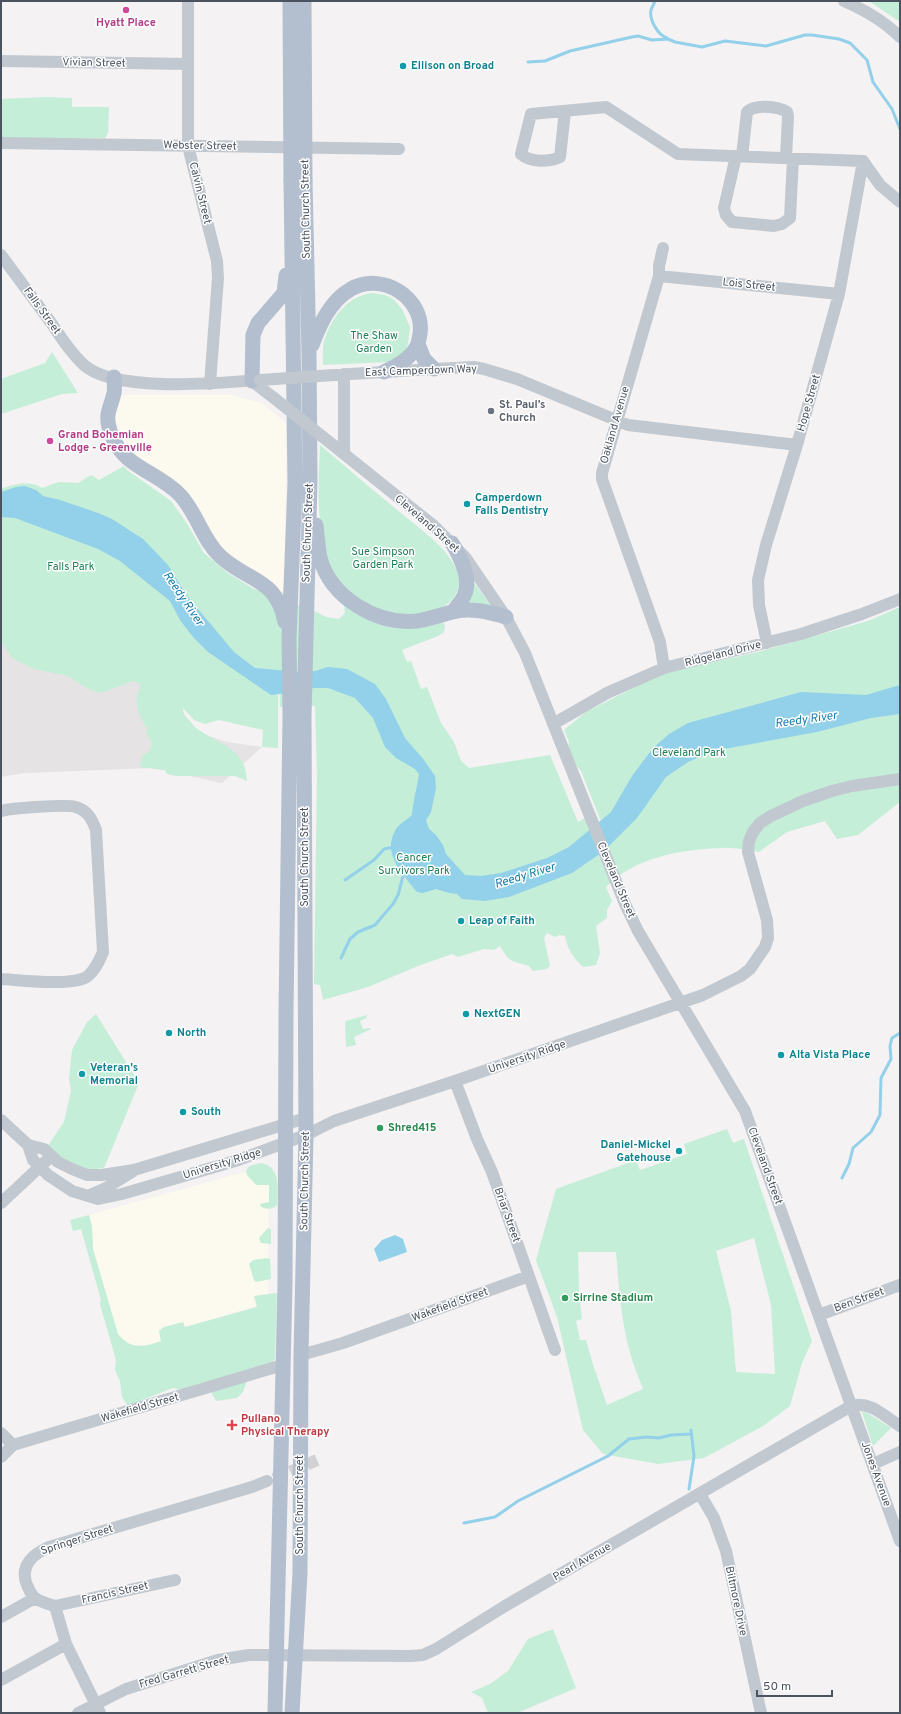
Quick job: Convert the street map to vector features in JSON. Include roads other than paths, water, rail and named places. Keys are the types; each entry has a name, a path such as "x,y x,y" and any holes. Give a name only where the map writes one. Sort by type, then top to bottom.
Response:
{"main road":[{"name":"South Church Street","path":"275,1713 285,1277 285,1143 297,717 305,656 310,481 309,354 298,181 290,1"},
{"name":"South Church Street","path":"292,1713 300,1573 301,1355 306,1118 297,717 289,655 295,482 295,388 291,224 298,181 304,1"},
{"path":"256,380 253,335 258,323 284,293 291,224"},
{"path":"309,354 318,326 340,298 352,288 373,282 387,285 394,288 409,300 416,310 420,330 418,344 412,354 401,364 384,372"},
{"path":"418,344 424,359 434,369"},
{"path":"114,378 114,392 107,415 112,436 117,446 134,464 171,487 180,495 196,517 213,548 220,556 238,571 272,590 283,610 289,638"},
{"path":"310,481 320,557 332,581 359,607 374,614 396,620 417,621 453,612 481,610 506,617"},
{"path":"452,543 458,554 466,576 467,586 464,597 453,612"}],"street":[{"name":"Calvin Street","path":"188,1 188,146 217,261 218,278 210,384"},
{"path":"844,1 863,9 900,37"},
{"name":"Vivian Street","path":"1,61 188,64"},
{"path":"565,111 560,157 552,160 527,159 521,154 531,114 606,107 678,154 862,161 880,185 900,202"},
{"path":"756,107 782,109 787,112 790,158 790,218 782,224 774,226 732,222 726,215 724,208 739,156 747,112 756,107"},
{"name":"Webster Street","path":"1,143 399,149"},
{"name":"Hope Street","path":"767,644 759,604 758,580 766,546 797,444 839,294 862,161"},
{"name":"Oakland Avenue","path":"663,248 659,266 659,276 603,466 602,479 660,642 664,668"},
{"name":"Falls Street","path":"1,255 68,347 84,366"},
{"name":"Lois Street","path":"659,276 839,294"},
{"name":"East Camperdown Way","path":"84,366 100,374 114,378 162,384 210,384 339,374 474,367 517,379 628,425 797,444"},
{"path":"339,374 344,453"},
{"name":"Cleveland Street","path":"256,380 274,398 434,526 452,543 476,571 506,617 525,653 613,875 638,931 744,1110 851,1406"},
{"name":"Ridgeland Drive","path":"553,724 608,693 664,668 767,644 862,614 900,599"},
{"name":"University Ridge","path":"28,1145 33,1160 58,1183 72,1191 98,1198 122,1194 235,1161 306,1135 334,1121 455,1081 703,994 741,976 756,962 765,947 768,938 767,920 748,852 749,840 753,832 760,824 771,816 818,795 852,786 900,779"},
{"path":"1,811 12,808 75,806 92,818 96,830 103,952 97,967 87,976 78,981 67,982 1,979"},
{"name":"Briar Street","path":"455,1081 477,1139 492,1172 555,1350"},
{"name":"University Ridge","path":"1,1120 28,1145 44,1149 51,1156 72,1169 87,1175 102,1175 134,1170 306,1118"},
{"path":"1,1202 51,1156"},
{"path":"87,1196 122,1180 134,1170"},
{"name":"Wakefield Street","path":"301,1355 343,1343 530,1276"},
{"name":"Ben Street","path":"819,1315 900,1285"},
{"name":"Wakefield Street","path":"1,1457 14,1445 283,1365"},
{"path":"851,1406 860,1404 867,1405 900,1426"},
{"name":"Jones Avenue","path":"851,1406 900,1541"},
{"name":"Pearl Avenue","path":"296,1656 423,1655 436,1649 505,1606 851,1406"},
{"path":"1,1433 14,1445"},
{"path":"873,1464 900,1452"},
{"name":"Springer Street","path":"35,1598 31,1594 24,1578 24,1569 29,1560 38,1552 49,1547 252,1488 267,1481"},
{"name":"Biltmore Drive","path":"700,1494 714,1518 726,1551 761,1713"},
{"name":"Francis Street","path":"55,1606 175,1580"},
{"path":"1,1617 35,1598 55,1606 66,1644 97,1708"},
{"path":"1,1680 66,1644"},
{"name":"Fred Garrett Street","path":"78,1713 97,1708 126,1689 218,1660 248,1655 296,1656"}],"water":[{"name":"Reedy River","path":"25,486 36,490 43,496 60,500 112,519 143,539 168,565 187,596 234,652 255,668 299,672 315,671 328,667 347,669 375,684 386,699 405,738 424,760 435,776 436,788 431,812 426,820 429,829 436,835 443,845 446,854 465,875 481,876 501,873 547,858 569,847 611,812 632,776 653,748 669,734 688,723 801,692 866,695 900,685 900,714 871,718 817,732 713,751 688,762 666,777 637,818 604,851 572,873 509,897 485,901 462,899 457,894 436,889 423,893 417,892 400,871 392,855 391,847 392,838 396,829 412,815 419,774 415,769 396,758 385,747 373,718 355,698 328,688 314,688 271,695 208,652 193,637 180,620 170,601 120,561 98,549 15,518 1,517 1,492 16,487"},
{"path":"395,1235 403,1239 407,1252 379,1262 374,1249 382,1240"}],"waterway":[{"path":"655,1 651,10 651,18 660,34 667,38"},
{"path":"528,62 545,61 570,51 638,36 652,40 668,39 675,42 702,47 725,41 766,46 805,35 839,39 850,43 867,60 873,82 892,109 900,129"},
{"path":"345,880 374,860 384,849 394,847"},
{"path":"341,958 350,939 358,932 375,925 393,904 398,895 403,876 407,873"},
{"path":"842,1178 849,1164 853,1148 871,1132 880,1115 881,1078 891,1059 890,1046 892,1038 900,1033"},
{"path":"689,1489 694,1456 691,1430"},
{"path":"464,1523 495,1517 518,1501 608,1456 629,1439 647,1437 659,1438 671,1435 690,1434"}],"tunnel":[{"path":"274,1479 317,1460"}],"place":[{"name":"Hyatt Place","path":"126,10"},
{"name":"Ellison on Broad","path":"403,66"},
{"name":"St. Paul’s Church","path":"491,411"},
{"name":"Grand Bohemian Lodge - Greenville","path":"50,441"},
{"name":"Camperdown Falls Dentistry","path":"467,504"},
{"name":"Leap of Faith","path":"461,921"},
{"name":"NextGEN","path":"466,1014"},
{"name":"North","path":"169,1033"},
{"name":"Alta Vista Place","path":"781,1055"},
{"name":"Veteran's Memorial","path":"82,1074"},
{"name":"South","path":"183,1112"},
{"name":"Shred415","path":"380,1128"},
{"name":"Daniel-Mickel Gatehouse","path":"679,1151"},
{"name":"Sirrine Stadium","path":"565,1298"},
{"name":"Pullano Physical Therapy","path":"232,1425"}],"park label":[{"name":"The Shaw Garden","path":"374,342"},
{"name":"Sue Simpson Garden Park","path":"383,558"},
{"name":"Falls Park","path":"71,567"},
{"name":"Cleveland Park","path":"689,753"},
{"name":"Cancer Survivors Park","path":"414,864"}]}
